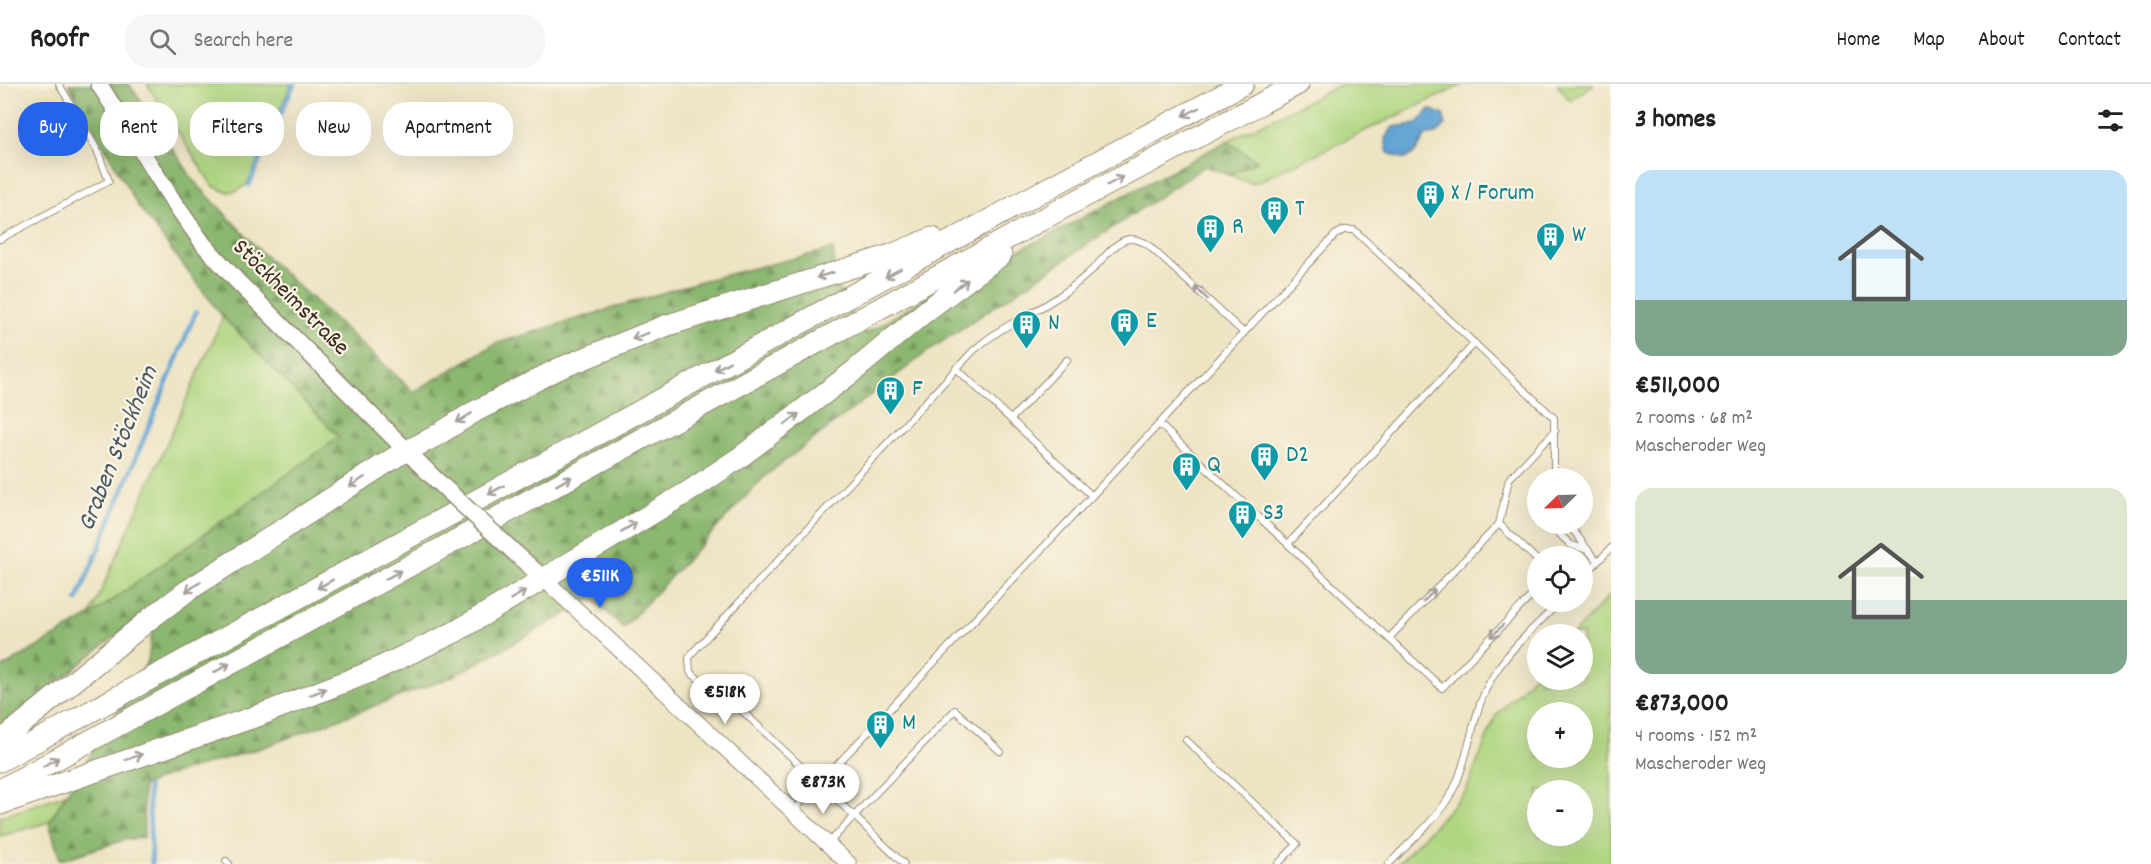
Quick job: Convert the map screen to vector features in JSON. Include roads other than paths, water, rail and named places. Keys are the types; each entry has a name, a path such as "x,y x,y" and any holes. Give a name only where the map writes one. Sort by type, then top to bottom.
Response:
{"highway":[{"path":"0,761 1036,194 1243,84"},
{"path":"0,790 1063,208 1298,84"},
{"path":"0,742 106,654 187,591 406,450 434,437 474,412 594,353 665,326 891,255 1036,194"},
{"path":"0,804 260,715 370,672 455,632 740,458 854,371 926,311 1063,208"}],"main road":[{"name":"Stöckheimstraße","path":"99,84 204,245 432,476 544,579"}],"street":[{"path":"544,579 849,864"}],"lane":[{"path":"0,239 109,182 97,150 59,84"},
{"path":"794,811 1335,235 1344,230 1354,230 1554,418 1554,468"},
{"path":"904,864 738,707 696,678 690,672 689,658 956,368 987,338 1017,319 1046,305 1089,273 1125,240 1135,238 1147,244 1244,333"},
{"path":"1287,544 1475,343"},
{"path":"1011,419 1066,360"},
{"path":"956,368 1092,496"},
{"path":"1159,424 1442,688 1527,600"},
{"path":"1389,638 1499,524 1509,478 1555,430"},
{"path":"1499,524 1527,551"},
{"path":"1559,534 1574,546"},
{"path":"1593,566 1611,548"},
{"path":"1593,556 1598,561"},
{"path":"1389,864 1444,805 1455,786 1482,700 1493,677 1505,659 1550,612"},
{"path":"829,844 955,710 1000,752"},
{"path":"1186,740 1298,844 1278,864"}],"water":[{"path":"1430,109 1444,115 1445,125 1437,134 1426,135 1415,153 1405,159 1388,153 1385,139 1393,127 1417,124"}],"waterway":[{"name":"Graben Stöckheim","path":"249,185 294,84"},
{"name":"Graben Stöckheim","path":"77,601 196,312"},
{"name":"Graben Stöckheim","path":"148,787 152,864"}],"place":[{"name":"X / Forum","path":"1430,220"},
{"name":"T","path":"1274,236"},
{"name":"R","path":"1211,254"},
{"name":"W","path":"1551,262"},
{"name":"E","path":"1125,348"},
{"name":"N","path":"1027,350"},
{"name":"F","path":"891,416"},
{"name":"D2","path":"1265,482"},
{"name":"Q","path":"1186,492"},
{"name":"S3","path":"1242,540"},
{"name":"M","path":"881,750"}]}
